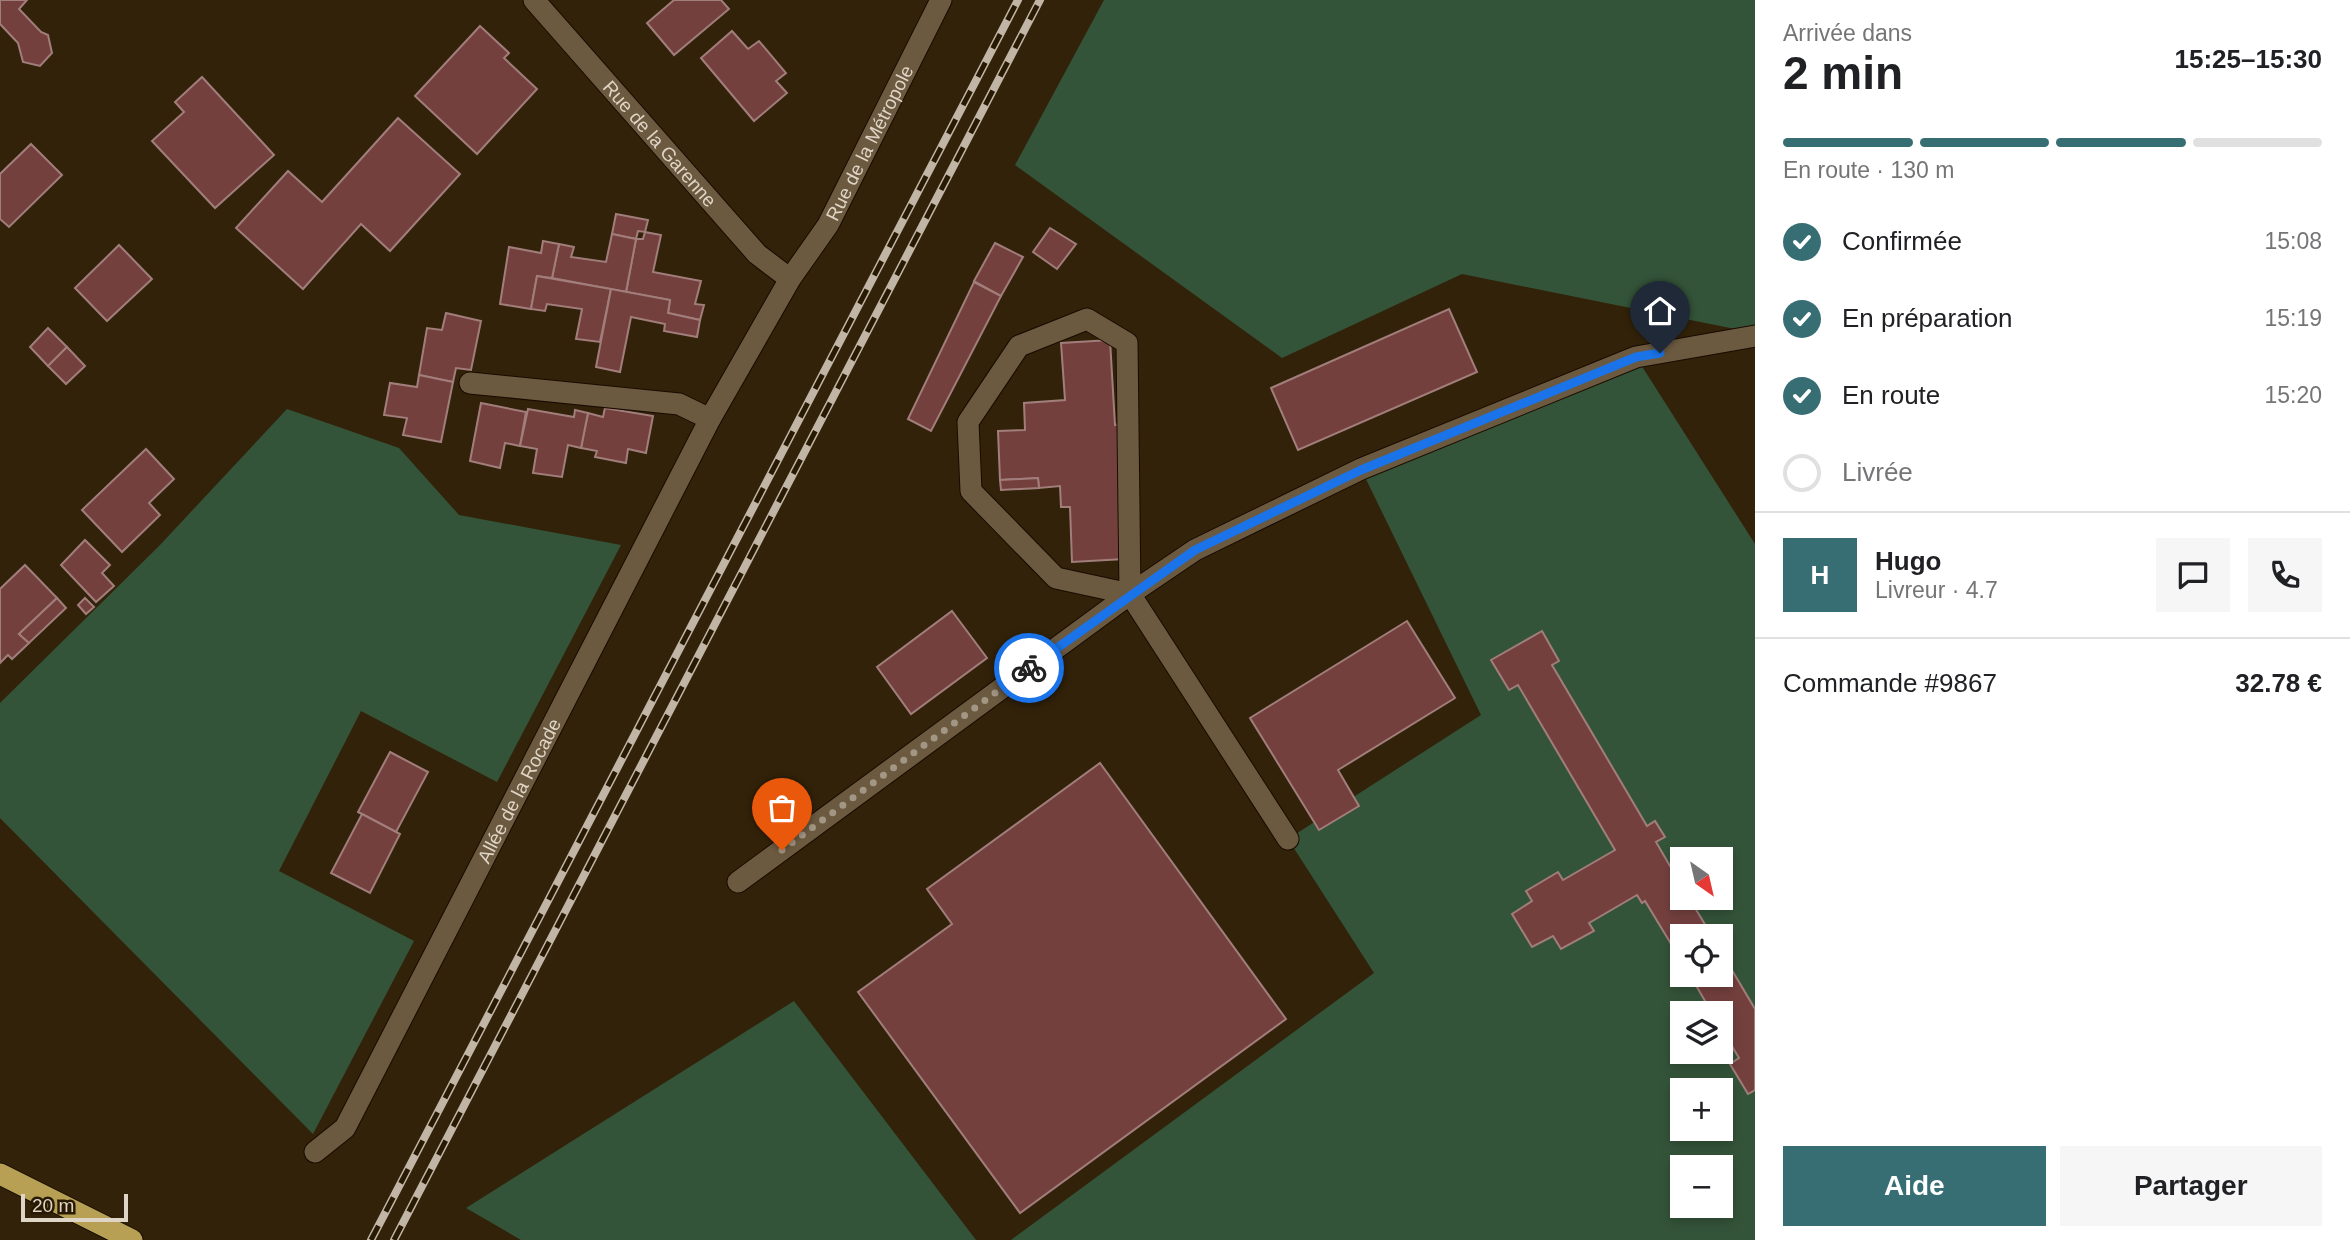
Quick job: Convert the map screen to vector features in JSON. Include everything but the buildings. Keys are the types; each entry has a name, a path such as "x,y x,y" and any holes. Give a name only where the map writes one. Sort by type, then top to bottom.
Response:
{"highway":[{"path":"0,1174 132,1240"}],"street":[{"name":"Rue de la Garenne","path":"534,0 757,254 790,279"},
{"name":"Rue de la Métropole","path":"790,279 828,225 941,0"},
{"name":"Allée de la Rocade","path":"315,1152 345,1128 710,419 790,279"},
{"path":"1130,594 1056,578 971,491 968,422 982,400 1019,346 1087,319 1127,343 1130,594 1288,839"},
{"path":"738,882 1130,594 1195,550 1373,464 1636,357 1755,336"},
{"path":"470,383 679,404 710,419"}],"green space":[{"path":"1104,0 1755,0 1755,333 1462,274 1282,358 1015,165"},
{"path":"1636,357 1755,544 1755,1240 1011,1240 1374,973 1288,839 1481,715 1361,469"},
{"path":"287,409 399,448 459,515 621,545 497,782 361,711 279,871 414,941 313,1134 0,818 0,703 160,545"},
{"path":"794,1001 976,1240 521,1240 466,1208"}],"railway":[{"path":"371,1240 1018,0"},
{"path":"394,1240 1040,0"}],"way so far":[{"path":"782,850 1029,668"}],"route":[{"path":"1029,668 1195,550 1361,470 1636,357 1660,353"}]}
